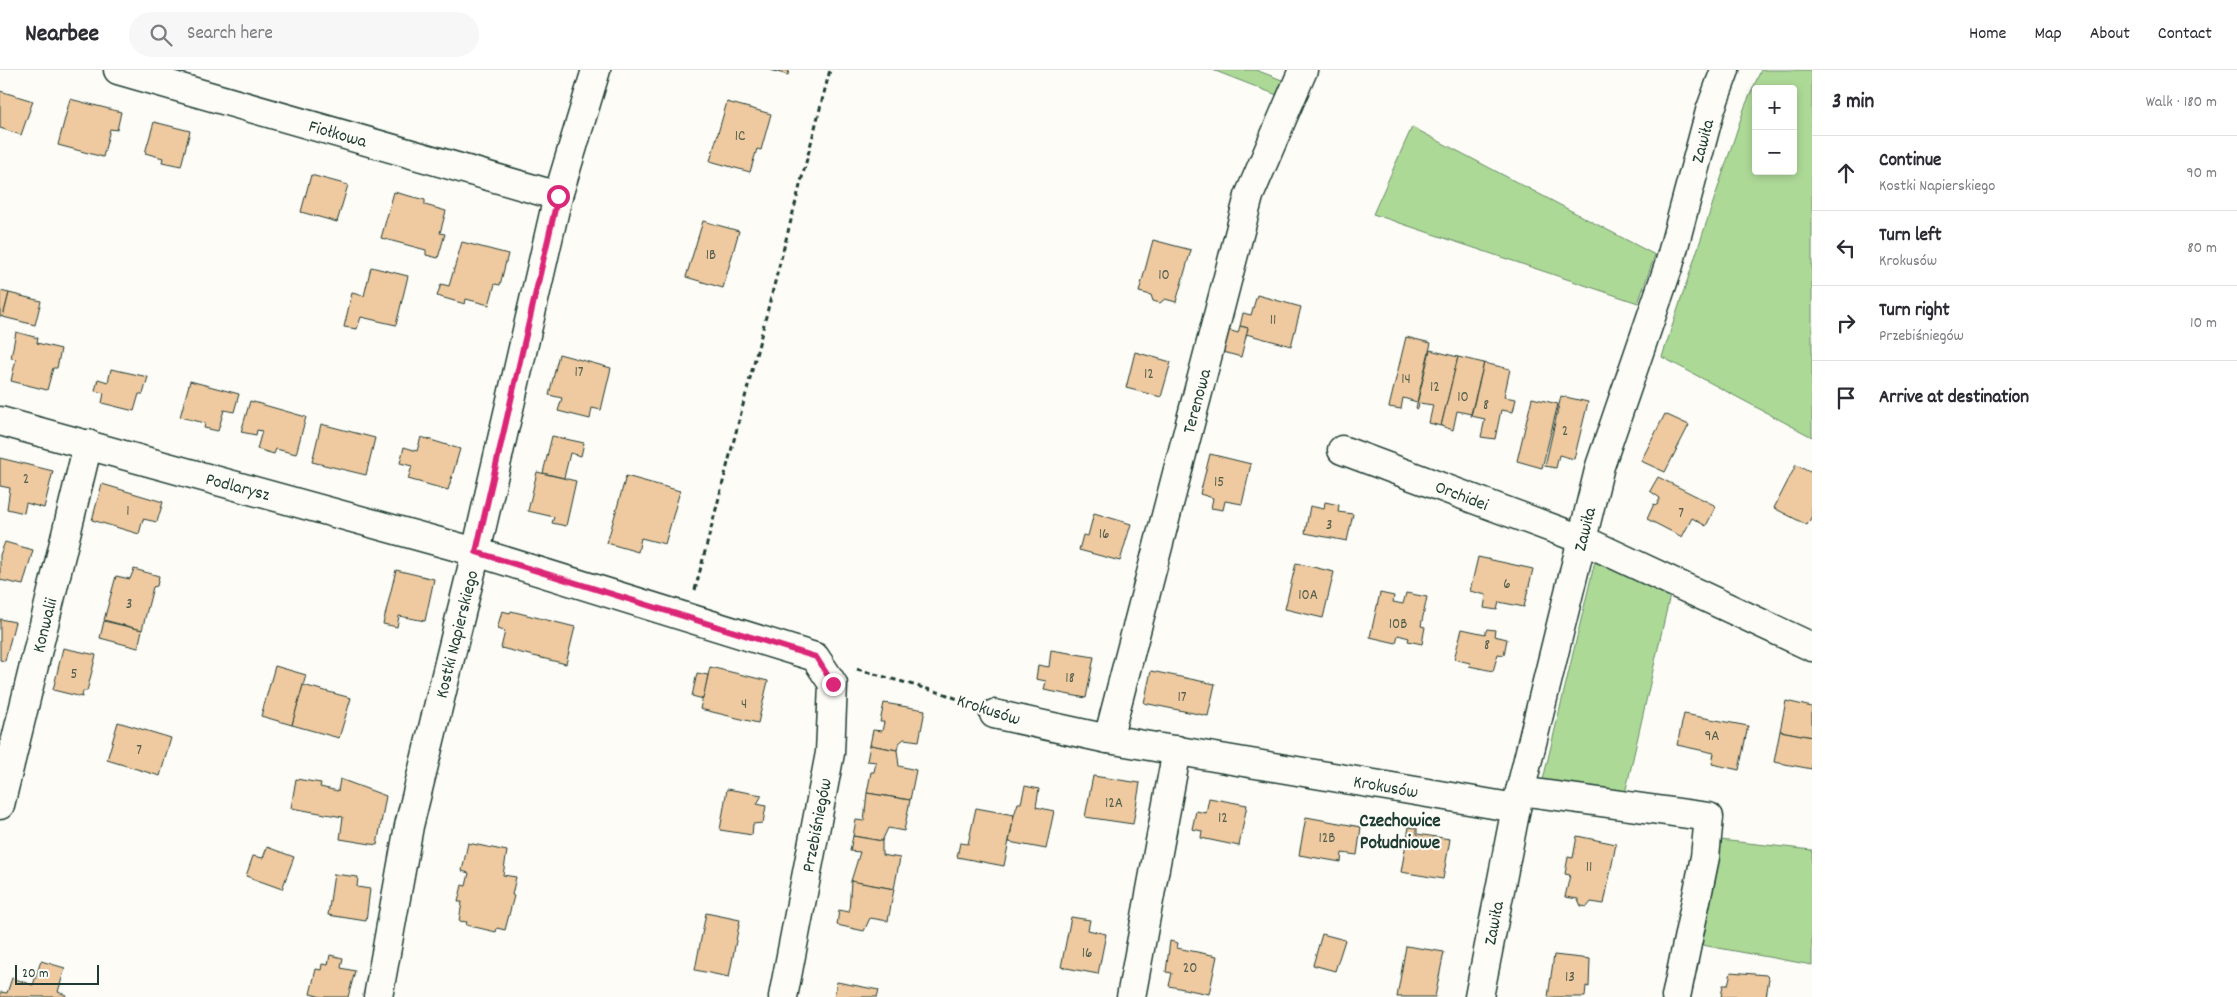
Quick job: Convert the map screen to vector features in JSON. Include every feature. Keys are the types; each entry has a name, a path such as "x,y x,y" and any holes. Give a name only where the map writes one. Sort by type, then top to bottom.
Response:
{"street":[{"name":"Fiołkowa","path":"118,70 558,196"},
{"name":"Kostki Napierskiego","path":"378,997 409,826 476,552 558,196 596,70"},
{"name":"Terenowa","path":"1108,738 1249,196 1303,70"},
{"name":"Zawiła","path":"1479,997 1518,799 1600,466 1669,266 1710,111 1725,70"},
{"name":"Podlarysz","path":"0,421 476,552"},
{"name":"Konwalii","path":"0,805 88,444"},
{"name":"Orchidei","path":"1342,450 1582,539 1812,647"},
{"path":"476,552 816,657"},
{"name":"Przebiśniegów","path":"784,997 830,753 833,684 816,657"},
{"name":"Krokusów","path":"994,714 1108,738 1177,750 1518,799 1709,817 1704,857 1676,997"},
{"path":"1131,997 1177,750"}],"path":[{"path":"688,618 830,70"},
{"name":"Krokusów","path":"816,657 945,694 994,714"}],"green space":[{"path":"1213,70 1256,70 1282,80 1277,95"},
{"path":"1761,70 1812,70 1812,437 1662,357 1745,106 1752,90 1752,175 1797,175 1797,85 1754,85"},
{"path":"1412,127 1655,255 1638,303 1373,214"},
{"path":"1595,561 1670,595 1625,794 1542,784"},
{"path":"1720,840 1812,850 1812,965 1702,945"}],"building":[{"path":"770,70 789,70 788,75"},
{"path":"0,91 33,101 21,135 0,128"},
{"path":"70,99 121,112 117,130 110,129 103,157 58,145"},
{"path":"727,102 771,114 761,150 757,149 750,172 710,161"},
{"path":"154,122 190,131 181,166 162,162 163,158 145,153"},
{"path":"311,175 348,185 337,222 301,212"},
{"path":"394,192 425,200 425,205 446,211 440,233 445,234 438,258 426,255 426,250 381,238"},
{"path":"703,221 739,231 723,288 686,277"},
{"path":"1153,240 1191,250 1176,302 1165,299 1160,303 1153,301 1151,295 1139,292"},
{"path":"462,242 508,254 500,285 495,284 489,305 466,299 465,304 437,296 441,284 449,286"},
{"path":"371,267 408,276 396,325 361,317 357,329 344,327 352,293 364,296"},
{"path":"0,291 9,293 3,317 0,316"},
{"path":"9,293 41,301 35,325 3,317"},
{"path":"1257,295 1301,307 1291,346 1246,334 1248,328 1240,326 1243,313 1251,315"},
{"path":"1240,326 1248,328 1241,357 1220,351 1225,329 1238,333"},
{"path":"16,332 38,338 37,343 61,349 57,368 53,368 47,390 11,381 16,359 11,358"},
{"path":"1406,337 1431,343 1417,402 1403,398 1401,409 1389,407"},
{"path":"1430,350 1458,357 1441,426 1429,423 1433,405 1419,403 1418,409 1416,408"},
{"path":"1135,352 1171,362 1161,397 1126,388"},
{"path":"559,354 611,368 601,410 592,408 590,419 558,411 562,398 549,395"},
{"path":"1458,357 1484,363 1471,414 1457,411 1453,430 1441,426"},
{"path":"1484,363 1510,369 1504,397 1516,399 1513,412 1501,410 1495,439 1481,437 1485,419 1471,416"},
{"path":"111,369 148,377 143,394 139,394 134,411 102,403 104,393 95,391 98,379 108,382"},
{"path":"190,381 239,394 234,412 224,410 218,431 204,428 205,423 180,417"},
{"path":"1561,396 1588,402 1574,459 1559,455 1556,468 1545,466"},
{"path":"1532,398 1558,404 1542,468 1517,461"},
{"path":"250,401 306,417 296,454 276,449 274,454 257,449 262,431 257,430 256,435 241,432"},
{"path":"1665,414 1689,425 1665,472 1641,461"},
{"path":"321,424 375,438 366,475 312,462"},
{"path":"552,436 584,443 581,456 570,453 564,478 543,473"},
{"path":"421,437 460,449 448,490 408,479 412,466 400,463 404,447 417,451"},
{"path":"1210,454 1251,464 1242,504 1225,501 1223,510 1211,508 1213,498 1200,494"},
{"path":"0,458 53,471 44,508 26,503 24,513 7,509 10,488 0,486"},
{"path":"1796,465 1812,473 1812,516 1807,525 1774,508"},
{"path":"537,472 576,481 566,526 552,523 554,517 528,511"},
{"path":"626,476 680,491 665,544 641,538 638,552 607,543"},
{"path":"1658,477 1716,506 1706,526 1692,518 1682,537 1647,519 1654,504 1657,505 1660,498 1650,491"},
{"path":"102,484 163,502 157,522 143,519 139,534 92,520"},
{"path":"1325,502 1339,505 1338,512 1353,514 1347,541 1305,533 1310,506 1324,509"},
{"path":"1094,513 1131,524 1120,561 1079,550 1083,535 1088,536"},
{"path":"5,542 33,550 23,585 0,580 0,555"},
{"path":"1478,557 1533,569 1524,607 1499,602 1497,610 1484,608 1486,595 1470,591"},
{"path":"1296,563 1334,572 1323,618 1285,609"},
{"path":"134,569 159,576 157,586 153,587 142,630 104,620 116,576 130,579"},
{"path":"396,570 434,579 425,621 399,616 397,627 383,624"},
{"path":"1380,593 1394,596 1393,602 1403,604 1406,593 1427,597 1421,626 1425,627 1422,644 1408,641 1409,638 1398,635 1396,643 1370,637"},
{"path":"502,611 510,613 511,611 575,627 566,664 501,648 505,631 497,629"},
{"path":"0,619 15,622 5,661 0,660"},
{"path":"104,621 142,630 138,648 100,638"},
{"path":"1462,629 1485,634 1487,629 1495,630 1494,636 1507,639 1504,655 1498,654 1493,671 1469,666 1470,663 1454,659"},
{"path":"63,648 96,655 87,691 83,691 82,697 53,690"},
{"path":"1051,650 1094,657 1086,698 1044,690 1046,681 1036,679 1038,665 1049,667"},
{"path":"275,666 306,675 292,725 261,716"},
{"path":"710,667 768,681 758,723 700,709"},
{"path":"1151,671 1215,684 1208,716 1144,703"},
{"path":"697,673 708,675 703,699 692,696"},
{"path":"303,685 351,698 339,738 292,725"},
{"path":"1786,701 1812,707 1812,737 1780,731"},
{"path":"884,703 925,710 919,741 904,739 899,743 897,750 870,745 873,730 882,731 884,722 880,722"},
{"path":"1684,714 1748,726 1739,770 1712,764 1714,753 1677,745"},
{"path":"118,722 171,738 160,776 107,760"},
{"path":"1780,731 1812,737 1812,769 1774,762"},
{"path":"870,745 897,750 899,766 916,770 910,800 867,793 871,772 874,772 876,762 867,761"},
{"path":"1093,776 1140,783 1133,824 1085,817"},
{"path":"296,779 321,783 320,787 338,791 340,779 386,796 377,845 340,839 343,817 291,808"},
{"path":"1025,786 1039,789 1036,807 1054,811 1046,849 1009,842 1014,815 1018,803 1021,803"},
{"path":"727,789 762,795 757,804 766,806 763,823 753,824 752,835 720,830"},
{"path":"867,793 910,800 904,831 888,828 882,841 853,836 856,820 864,821"},
{"path":"1209,798 1247,805 1239,846 1201,838 1202,831 1192,829 1196,811 1206,813"},
{"path":"976,808 1014,815 1004,866 957,857 960,843 968,844"},
{"path":"1306,817 1361,827 1357,855 1342,853 1341,862 1299,855"},
{"path":"1409,827 1417,828 1417,834 1450,839 1443,879 1401,872"},
{"path":"853,836 882,841 882,855 900,858 894,889 851,881 860,852 850,851"},
{"path":"1577,836 1616,844 1604,904 1591,902 1587,907 1581,906 1578,899 1565,897 1570,875 1565,874 1568,857 1573,858"},
{"path":"468,843 507,851 503,875 516,877 512,895 514,896 505,930 497,928 496,932 466,925 467,922 459,921 462,902 458,902 462,885 466,886 469,873 462,871"},
{"path":"267,847 294,857 282,889 246,876 253,856 263,858"},
{"path":"334,874 358,877 357,887 370,889 366,921 328,915"},
{"path":"851,881 894,889 888,921 870,918 864,931 837,925 839,910 849,912"},
{"path":"706,913 740,920 729,977 695,970"},
{"path":"1071,917 1090,920 1088,930 1106,934 1098,974 1061,967"},
{"path":"1322,934 1345,940 1335,971 1313,965"},
{"path":"1170,941 1178,943 1177,948 1217,956 1209,994 1169,986 1172,973 1166,972"},
{"path":"1406,946 1444,952 1435,997 1397,997"},
{"path":"330,955 343,958 341,968 355,971 348,997 322,997 310,994 316,969 321,970 322,964 328,965"},
{"path":"1554,955 1590,959 1589,987 1586,986 1585,997 1548,997"},
{"path":"41,961 65,968 58,992 66,995 65,997 0,997 1,992 7,993 12,978 33,985"},
{"path":"1731,972 1766,975 1769,978 1766,997 1721,997 1723,985 1728,985"},
{"path":"837,982 879,990 877,997 834,997"}],"district":[{"name":"Czechowice Południowe","path":"1400,830"}],"route":[{"path":"558,196 476,552 816,657 833,684"}]}
